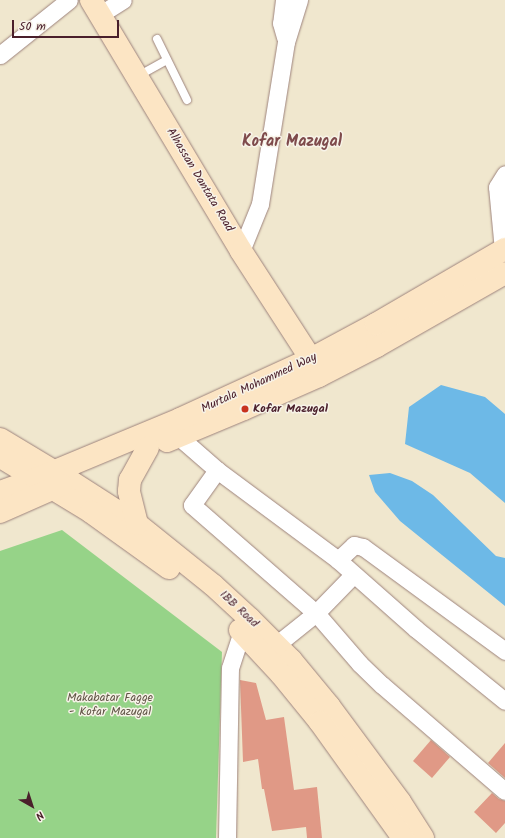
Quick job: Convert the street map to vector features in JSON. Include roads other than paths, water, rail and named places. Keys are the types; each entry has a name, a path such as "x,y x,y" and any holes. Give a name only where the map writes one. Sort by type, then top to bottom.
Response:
{"main road":[{"name":"Alhassan Dantata Road","path":"95,7 241,251 315,368"},
{"name":"Murtala Mohammed Way","path":"0,492 53,480 148,448 178,436 315,368 376,324 504,249"},
{"name":"Murtala Mohammed Way","path":"0,512 53,480 180,419 384,342 505,273"},
{"name":"IBB Road","path":"0,439 91,512 201,593 242,631 281,674 320,722 403,838"},
{"path":"137,524 129,491 130,480 148,448"},
{"name":"IBB Road","path":"0,456 53,480 137,524 213,585 291,660 329,706 400,802 423,838"}],"street":[{"path":"0,55 69,0"},
{"path":"95,7 122,0"},
{"path":"284,0 281,23 286,42"},
{"path":"241,251 260,204 286,42 299,0"},
{"path":"502,181 504,249"},
{"path":"178,436 217,470 338,560 353,575 505,701"},
{"path":"217,470 192,505 316,613 360,664 382,685 505,790"},
{"path":"338,560 354,545 363,547 505,652"},
{"path":"276,645 316,613 353,575"},
{"path":"228,838 230,668 242,631"}],"lane":[{"path":"157,39 187,100"},
{"path":"137,76 167,60"}],"water":[{"path":"441,385 485,397 505,414 505,503 470,473 405,444 409,407"},
{"path":"390,473 412,481 433,495 496,556 505,558 505,606 400,521 375,492 369,475"}],"place":[{"name":"Kofar Mazugal","path":"245,409"}],"district":[{"name":"Kofar Mazugal","path":"292,142"}],"park label":[{"name":"Makabatar Fagge - Kofar Mazugal","path":"110,705"}]}
